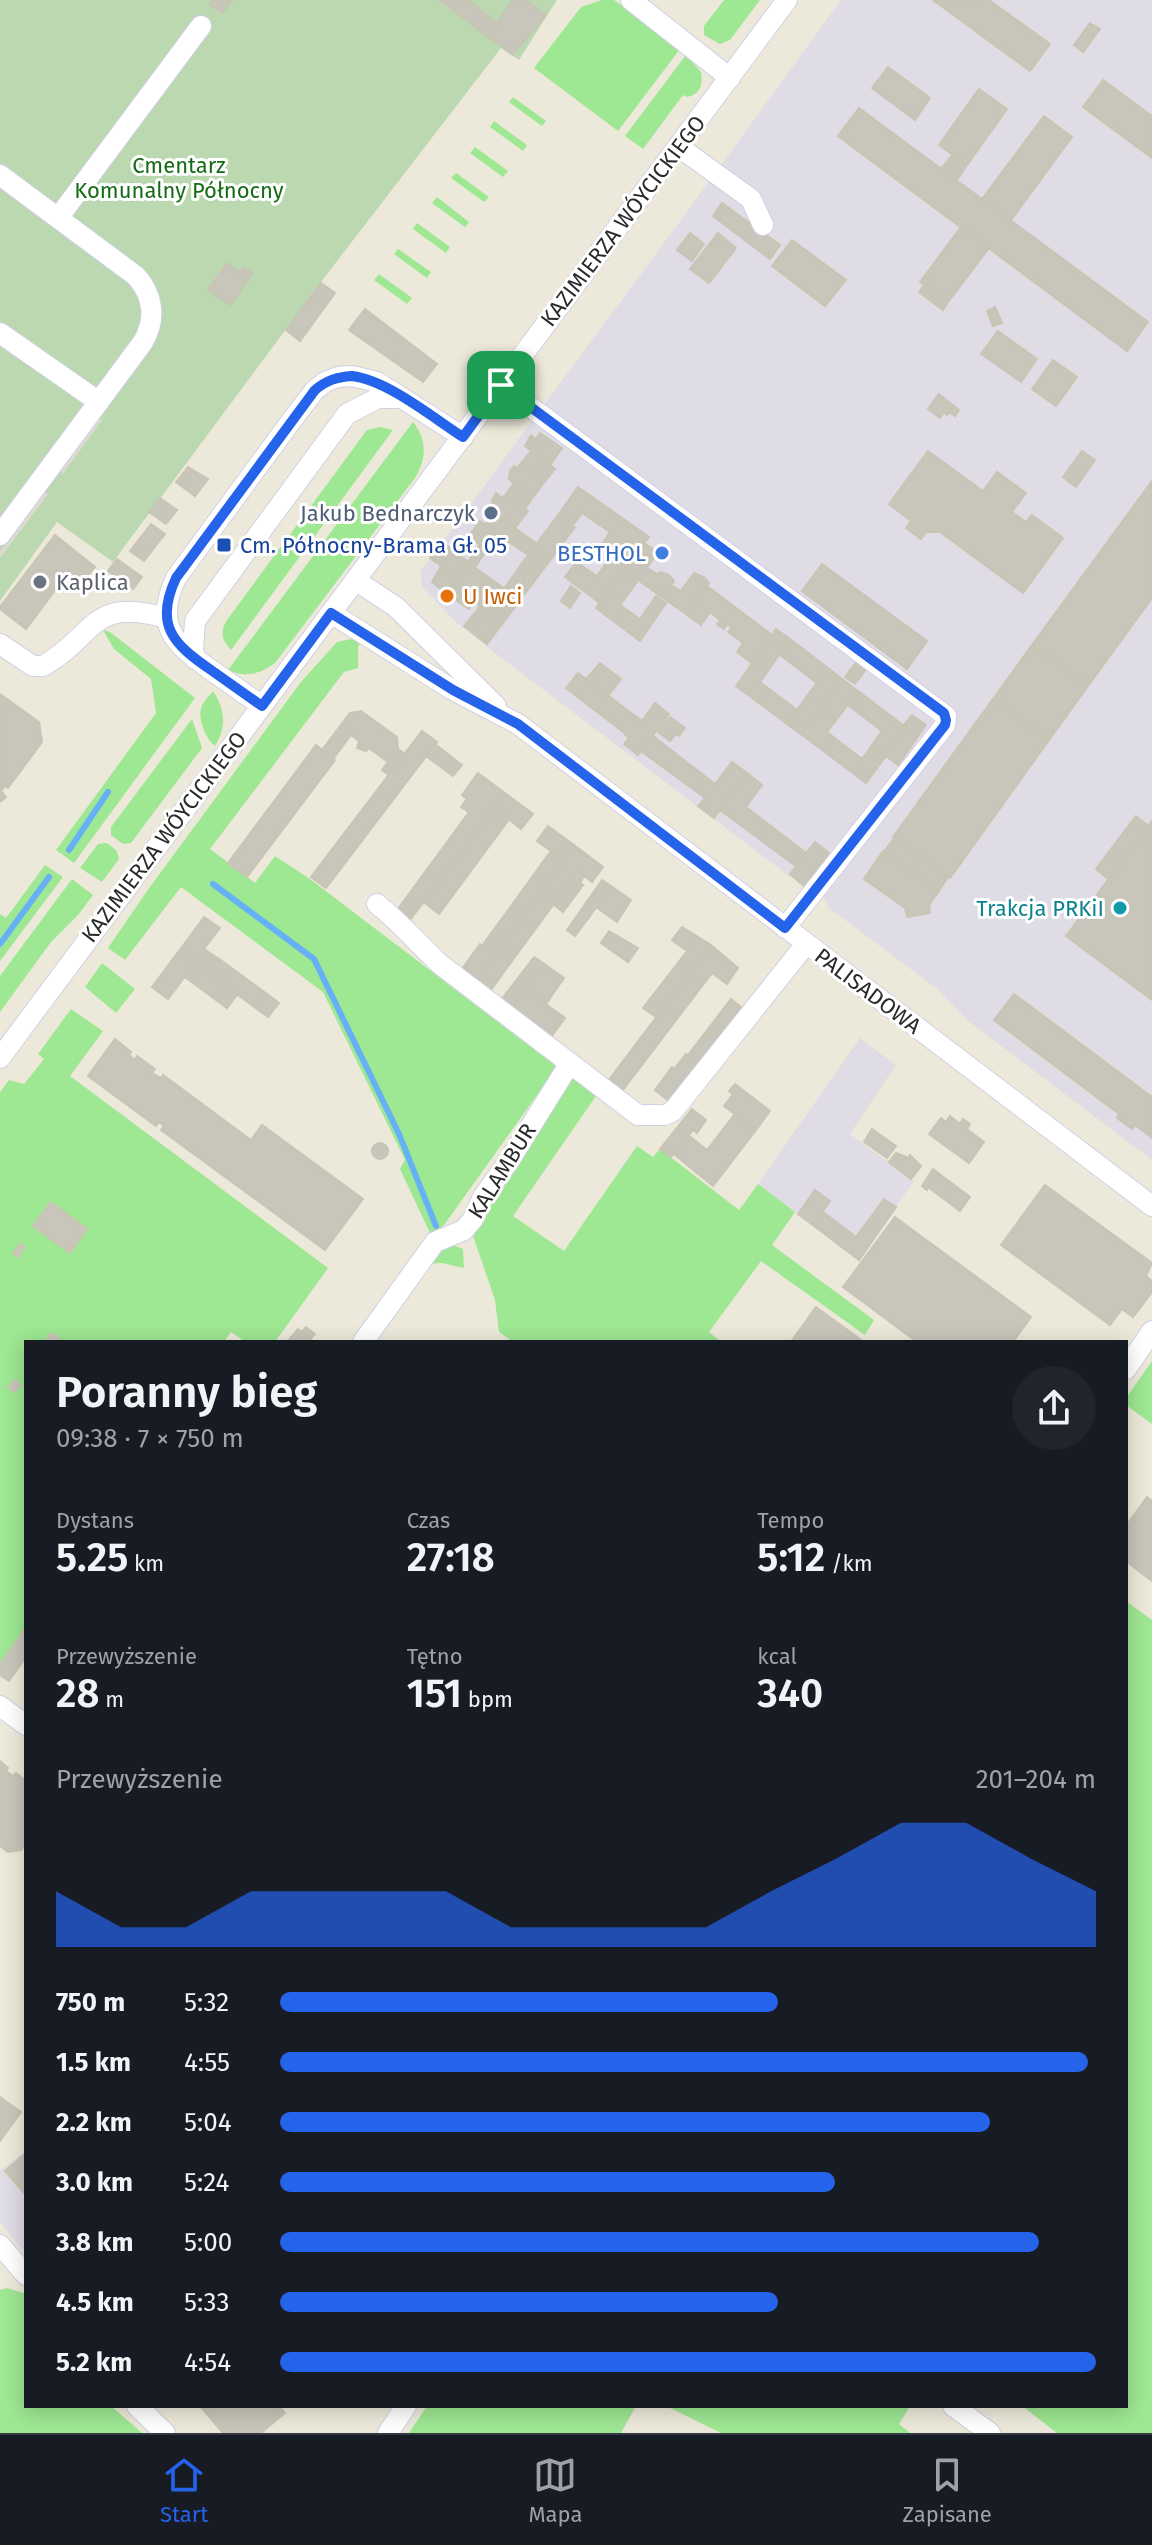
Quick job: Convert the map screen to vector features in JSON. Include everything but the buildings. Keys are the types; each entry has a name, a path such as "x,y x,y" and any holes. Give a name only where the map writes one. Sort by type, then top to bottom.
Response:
{"street":[{"path":"631,0 730,78"},
{"name":"KAZIMIERZA WÓYCICKIEGO","path":"0,1058 787,0"},
{"path":"58,218 201,26"},
{"path":"679,147 751,199 763,225"},
{"path":"0,175 136,276 144,285 148,297 152,327 0,535"},
{"path":"0,333 99,402"},
{"path":"262,706 178,645 166,618 166,605 176,578 315,390 338,377 352,376 377,382 463,437"},
{"path":"501,385 946,716 945,725 785,928"},
{"path":"195,659 195,621 347,414 378,398 402,398"},
{"name":"PALISADOWA","path":"355,580 396,607 508,717 1152,1206"},
{"path":"0,644 33,666 43,666 98,620 110,614 137,612 166,618"},
{"name":"PALISADOWA","path":"331,613 453,690 508,717"},
{"path":"377,904 441,965 638,1115 665,1115 673,1111 806,944"},
{"name":"KALAMBUR","path":"364,1340 435,1242 464,1230 473,1219 483,1197 570,1063"},
{"path":"1128,1366 1152,1331"},
{"path":"0,1706 24,1724"},
{"path":"0,2245 24,2273"},
{"path":"139,2408 165,2433"},
{"path":"388,2433 405,2408"},
{"path":"956,2408 990,2433"}],"shaded area":[{"path":"841,0 1152,0 1152,1160 968,1021 937,989 829,908 824,898 789,876 491,650 457,623 422,587 421,571"},
{"path":"103,419 62,475 61,468 97,420"},
{"path":"43,493 49,493 0,558 0,551"},
{"path":"860,1038 896,1065 850,1134 914,1181 859,1260 758,1184"},
{"path":"24,2152 22,2250 0,2222 0,2171"}],"green space":[{"name":"Cmentarz Komunalny Północny","path":"0,0 557,0 519,60 501,48 324,278 113,562 57,522 0,601"},
{"path":"602,0 614,0 680,49 618,131 534,68 581,7"},
{"path":"724,0 760,0 730,40 720,44 704,35 704,26"},
{"path":"686,55 701,72 700,88 692,96 683,95 643,149 625,136"},
{"path":"513,97 546,121 542,126 509,102"},
{"path":"494,121 527,145 523,151 490,127"},
{"path":"475,147 508,171 503,177 470,153"},
{"path":"456,173 489,197 484,202 451,178"},
{"path":"437,197 469,222 465,227 432,203"},
{"path":"417,223 450,247 446,253 413,229"},
{"path":"398,249 431,272 427,278 394,254"},
{"path":"379,274 412,298 407,304 374,280"},
{"path":"413,422 421,435 424,449 422,464 415,478 275,663 253,674 228,670"},
{"path":"380,427 393,430 231,650 223,635 227,620 367,430"},
{"path":"103,630 110,632 195,698 74,863 56,850 156,713 151,679 114,649"},
{"path":"352,639 360,643 358,668 344,672 210,849 255,883 275,856 310,879 557,1067 444,1225 431,1235 400,1169 405,1160 323,992 181,887 125,960 108,948 301,682 337,642"},
{"path":"213,691 223,718 215,746 204,729 200,713"},
{"path":"192,719 202,748 131,843 123,844 111,835 111,827"},
{"path":"107,843 117,851 119,859 102,882 80,868 98,844"},
{"path":"45,865 63,877 0,961 0,914 6,918"},
{"path":"72,879 93,895 51,942 0,1012 0,976"},
{"path":"102,963 135,989 116,1013 85,987"},
{"path":"71,1009 103,1031 70,1076 328,1268 276,1340 243,1340 231,1332 225,1340 24,1340 24,1630 0,1664 0,1092 9,1080 24,1084 44,1059 38,1054"},
{"path":"566,1077 573,1078 596,1096 513,1216 564,1251 637,1146 653,1157 660,1149 739,1210 758,1184 795,1212 772,1245 874,1320 865,1335 761,1261 709,1332 719,1340 510,1340 499,1332 495,1300 472,1233"},
{"path":"453,1245 463,1249 464,1268 442,1263 428,1264 441,1248"},
{"path":"1152,1361 1152,1424 1128,1406 1128,1395"},
{"path":"1128,1602 1152,1620 1152,2433 1057,2433 1025,2408 1128,2408"},
{"path":"7,2288 24,2293 24,2408 113,2408 142,2433 0,2433 0,2290"},
{"path":"426,2408 635,2408 621,2433 409,2433"},
{"path":"670,2408 909,2408 899,2424 910,2433 721,2433"}],"waterway":[{"path":"69,850 108,792"},
{"path":"0,944 49,877"},
{"path":"213,884 314,959 399,1134 436,1226"}],"place":[{"name":"Jakub Bednarczyk","path":"491,513"},
{"name":"Cm. Północny-Brama Gł. 05","path":"224,545"},
{"name":"BESTHOL","path":"662,553"},
{"name":"Kaplica","path":"40,582"},
{"name":"U Iwci","path":"447,596"},
{"name":"Trakcja PRKiI","path":"1120,908"}],"route":[{"path":"338,377 365,377 388,388 463,437 501,385 946,716 945,725 785,928 508,717 453,690 331,613 262,706 195,659 178,645 170,631 166,605 176,578 289,424 325,382 338,377"}]}
